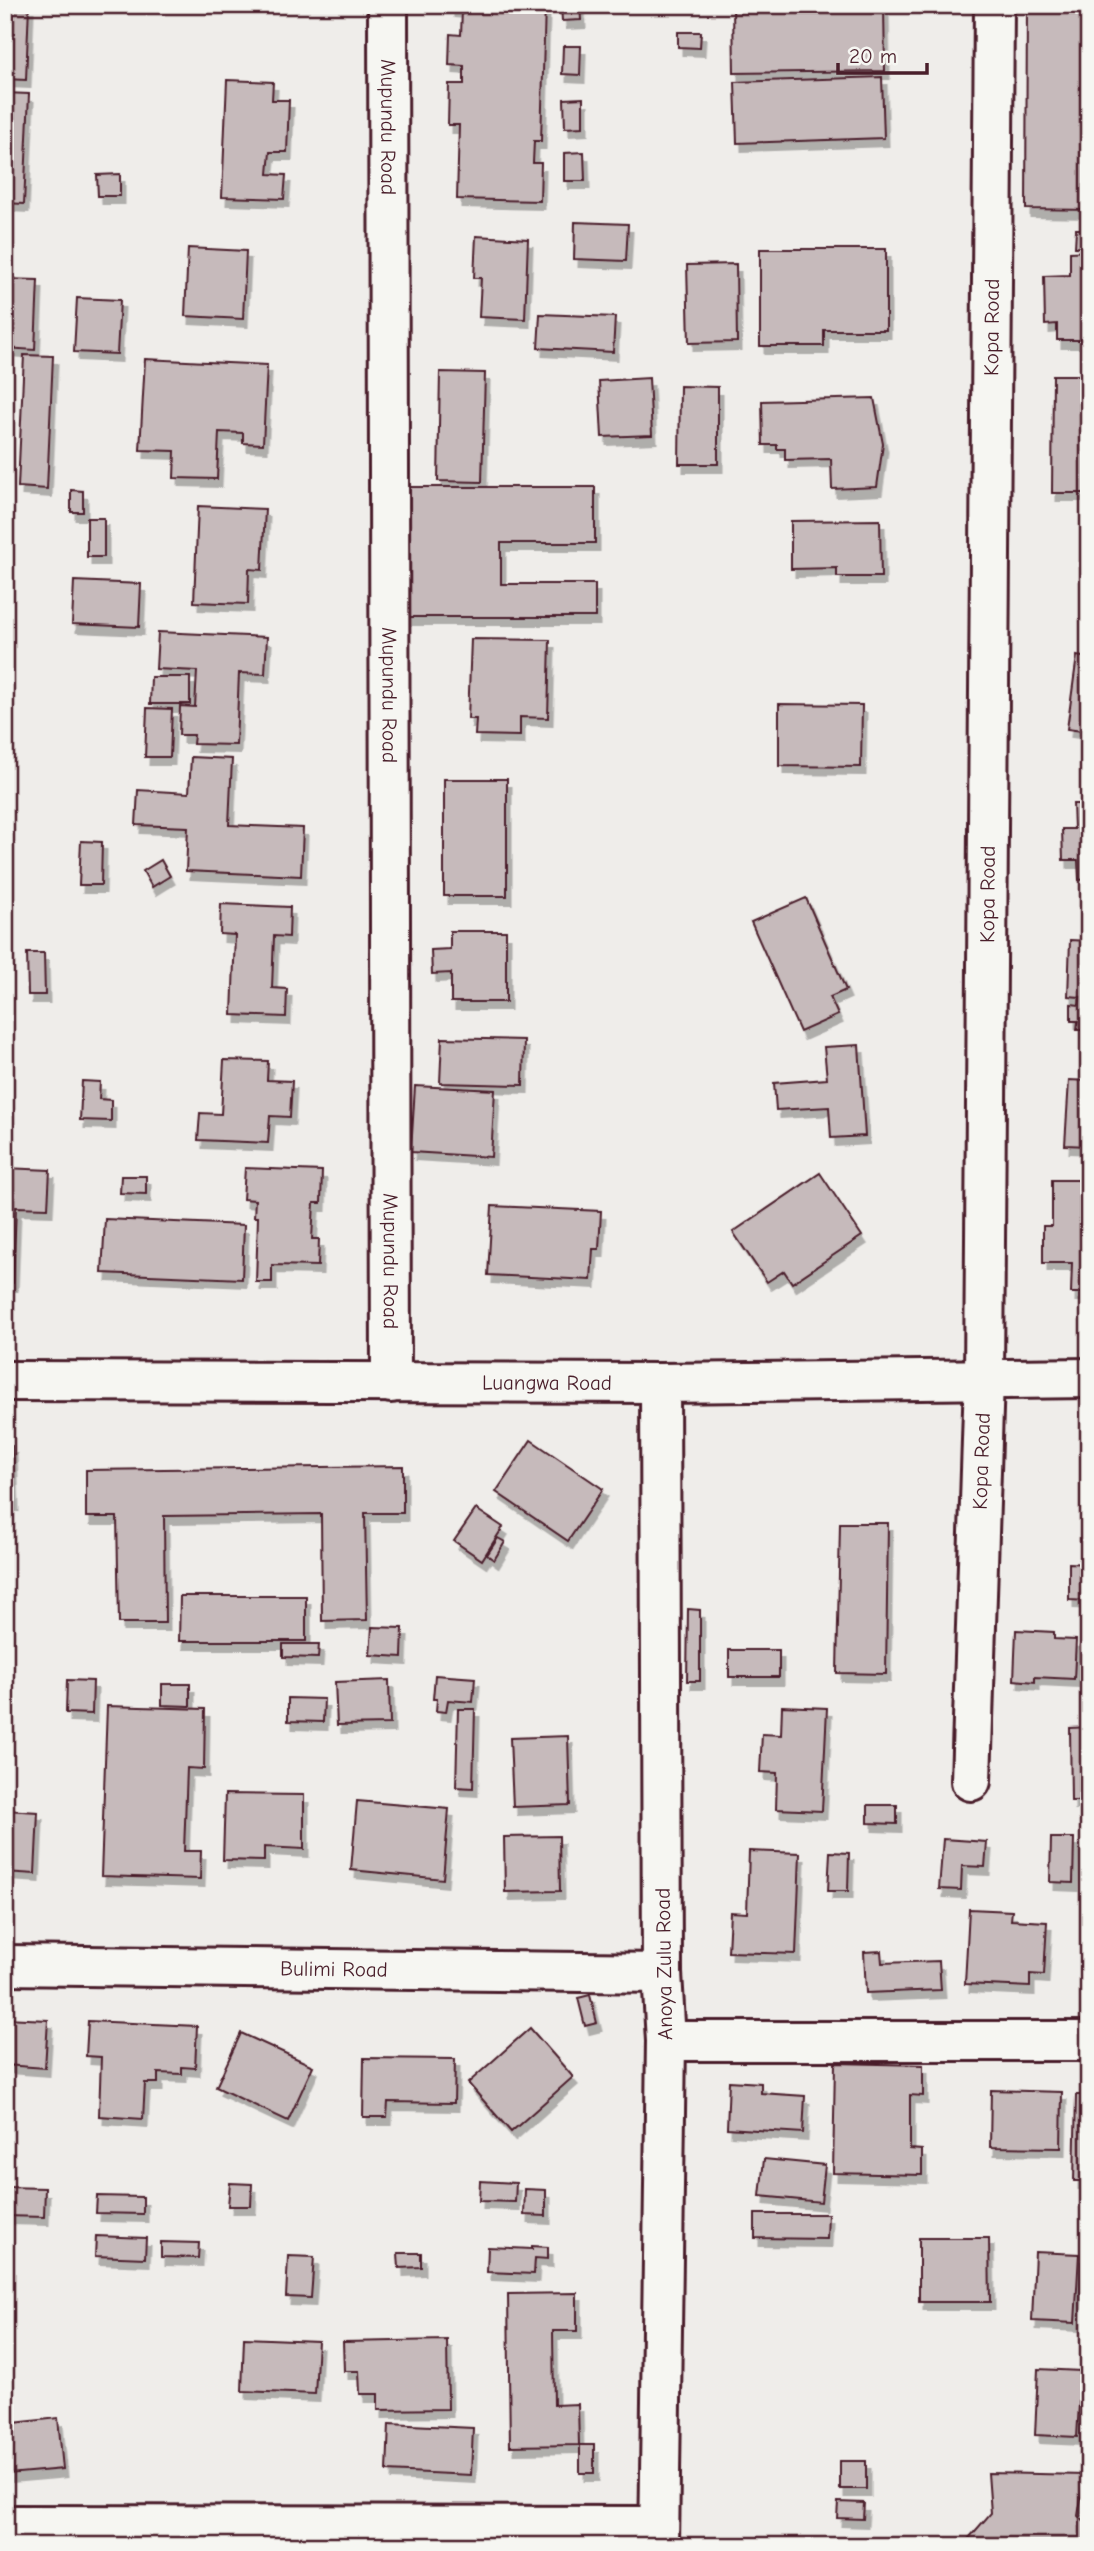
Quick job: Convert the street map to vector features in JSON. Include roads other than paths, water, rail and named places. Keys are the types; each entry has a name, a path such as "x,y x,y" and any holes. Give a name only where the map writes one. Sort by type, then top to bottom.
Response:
{"street":[{"name":"Mupundu Road","path":"388,5 391,1383"},
{"name":"Kopa Road","path":"971,1781 984,1378 994,5"},
{"name":"Luangwa Road","path":"5,1381 660,1383 1089,1378"},
{"name":"Anoya Zulu Road","path":"659,2536 666,2041 662,1973 660,1383"},
{"name":"Bulimi Road","path":"5,1965 662,1973"},
{"path":"666,2041 1089,2041"},
{"path":"5,2525 659,2536"}]}
